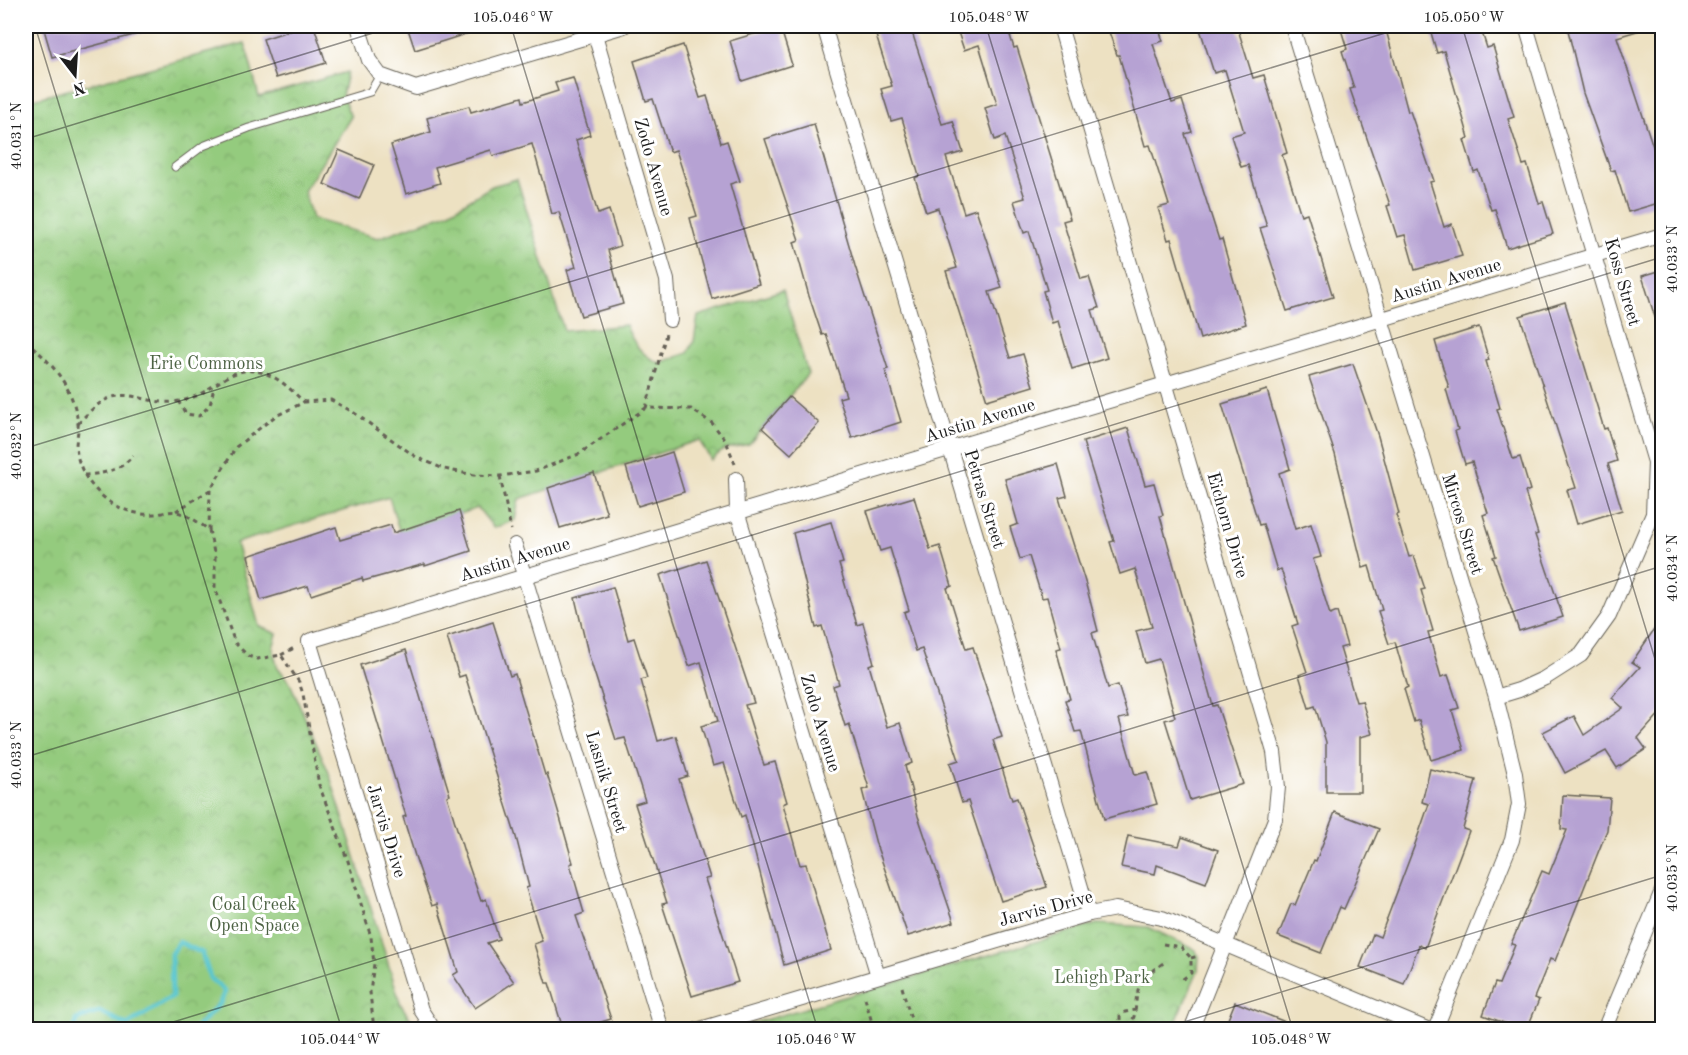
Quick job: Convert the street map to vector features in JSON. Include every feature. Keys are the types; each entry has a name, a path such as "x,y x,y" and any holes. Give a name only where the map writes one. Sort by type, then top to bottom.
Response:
{"street":[{"path":"358,26 369,60 380,75 394,82 416,88 594,30 624,26"},
{"name":"Petras Street","path":"824,26 1089,914"},
{"name":"Eichorn Drive","path":"1060,26 1274,752 1278,787 1275,819 1227,945 1191,1029"},
{"name":"Mircos Street","path":"1292,26 1496,697 1515,774 1519,804 1512,840 1435,1029"},
{"name":"Koss Street","path":"1496,697 1545,678 1581,655 1610,616 1653,514 1654,462 1596,256 1526,26"},
{"name":"Zodo Avenue","path":"594,30 667,280 670,320"},
{"name":"Austin Avenue","path":"309,641 737,511 1662,236"},
{"name":"Zodo Avenue","path":"736,479 737,511 878,976"},
{"name":"Lasnik Street","path":"515,545 662,1029"},
{"name":"Jarvis Drive","path":"309,641 421,1010 434,1029"},
{"path":"1604,1029 1661,901"},
{"name":"Jarvis Drive","path":"697,1029 1089,914 1116,909 1162,918 1429,1029"}],"lane":[{"path":"175,167 203,146 249,128 370,92 380,75"}],"path":[{"path":"646,408 670,320"},
{"path":"26,343 46,356 63,379 78,424 76,447 84,475 108,502 144,514 175,511 210,490 236,447 274,417 304,402 331,400 353,412 416,457 444,469 474,475 500,476 536,471 579,454 646,408 691,409 712,423 726,441 734,456 736,479"},
{"path":"78,424 94,405 119,394 178,401 191,398 246,371 277,377 304,402"},
{"path":"178,401 186,414 199,416 210,405 214,387"},
{"path":"84,475 113,470 133,455"},
{"path":"500,476 515,545"},
{"path":"210,490 209,530 215,557 214,588 235,643 248,656 257,659 281,656 299,682 303,694 319,785 348,861 371,937 374,964 370,992 374,1029"},
{"path":"175,511 209,530"},
{"path":"1163,944 1181,947 1191,958 1191,973 1180,981"},
{"path":"1191,958 1199,956"},
{"path":"1136,1010 1125,1012 1120,1016 1120,1029 1130,1026 1136,1010 1138,988 1143,979 1165,962"},
{"path":"902,987 914,1029"},
{"path":"865,998 874,1029"}],"green space":[{"name":"Erie Commons","path":"245,43 259,97 347,72 342,96 351,117 304,191 312,219 378,238 448,213 492,186 517,179 564,331 626,325 638,348 659,363 688,353 694,341 698,316 783,290 808,374 749,444 725,449 711,460 699,440 519,499 515,520 494,528 478,508 400,533 389,497 236,543 259,626 277,634 273,648 277,666 290,683 329,773 401,1005 417,1029 26,1030 26,101"},
{"name":"Lehigh Park","path":"1097,924 1148,927 1194,949 1199,956 1198,970 1173,1029 733,1029"}],"building":[{"path":"43,26 155,26 156,29 52,57"},
{"path":"304,26 314,26 326,63 276,78 263,39"},
{"path":"407,26 482,26 482,29 415,50"},
{"path":"780,26 792,65 742,81 730,41"},
{"path":"873,26 910,26 942,124 953,121 963,152 946,157 964,213 976,209 1002,288 989,292 1010,358 1023,354 1033,386 987,400 946,271 957,268 938,208 926,212 915,178 919,176 902,118 891,121 881,89 892,86"},
{"path":"956,26 1007,26 1014,48 1017,47 1070,219 1063,221 1081,279 1089,277 1099,308 1092,310 1107,358 1072,369 1058,321 1052,323 1043,291 1047,290 1029,231 1024,233 1014,201 1025,198 1005,136 995,140 985,108 997,104 979,45 964,50"},
{"path":"1107,26 1158,26 1163,41 1153,44 1172,103 1182,100 1192,132 1185,134 1219,240 1222,239 1246,324 1200,339 1171,239 1168,240 1158,208 1169,205 1150,145 1145,146 1119,55 1117,55"},
{"path":"1199,26 1237,26 1253,78 1264,75 1287,153 1282,155 1301,215 1307,213 1333,297 1287,311 1260,228 1267,226 1248,165 1241,167 1231,136 1244,132 1225,70 1214,73"},
{"path":"1340,26 1385,26 1408,112 1410,111 1434,181 1430,182 1444,227 1452,224 1462,256 1415,270 1405,235 1397,237 1387,206 1390,205 1350,89 1354,88 1342,51 1347,49"},
{"path":"1429,26 1480,26 1487,48 1493,46 1514,117 1508,119 1523,165 1527,164 1539,203 1543,202 1553,234 1507,248 1495,209 1491,210 1478,170 1474,172 1464,140 1469,138 1444,51 1437,53"},
{"path":"1567,26 1644,26 1644,29 1617,37 1662,174 1662,202 1628,212 1615,170 1611,171 1583,93"},
{"path":"683,45 700,98 707,96 721,143 727,141 740,181 730,184 759,284 712,299 690,218 697,216 676,150 670,152 653,99 646,101 634,61"},
{"path":"573,78 590,135 576,140 598,214 609,210 620,246 608,250 623,304 581,316 567,270 576,267 559,212 552,214 532,144 493,156 491,150 435,167 440,183 406,194 391,145 431,132 427,118 469,106 471,112 522,97 523,102 558,91 555,83"},
{"path":"814,124 855,266 888,369 885,370 901,422 852,438 839,398 846,396 826,334 822,335 809,296 794,242 799,240 765,139"},
{"path":"339,150 374,165 359,199 324,184"},
{"path":"1662,270 1662,330 1659,330 1642,276"},
{"path":"1565,302 1604,429 1607,428 1617,461 1608,464 1622,510 1577,524 1567,490 1576,488 1520,316"},
{"path":"1479,327 1500,408 1497,409 1513,459 1520,457 1530,490 1525,492 1538,534 1535,535 1563,617 1519,631 1493,557 1496,556 1483,515 1488,513 1472,462 1465,464 1455,431 1458,430 1446,389 1449,388 1435,341"},
{"path":"1353,364 1378,436 1399,514 1396,515 1409,557 1414,556 1425,589 1421,590 1433,631 1428,632 1441,677 1448,675 1459,708 1452,710 1464,750 1431,760 1419,720 1414,722 1404,689 1408,687 1395,642 1389,644 1378,611 1382,610 1369,566 1363,568 1335,454 1309,377"},
{"path":"1267,390 1290,469 1279,473 1295,529 1311,524 1321,557 1313,559 1330,615 1337,612 1347,646 1340,648 1356,702 1362,701 1372,734 1360,737 1360,792 1326,792 1326,742 1315,706 1309,708 1299,675 1307,672 1292,626 1298,624 1281,569 1277,571 1263,524 1259,525 1222,404"},
{"path":"789,397 819,423 791,454 762,428"},
{"path":"1128,428 1145,485 1154,483 1163,515 1160,516 1213,706 1217,705 1243,784 1190,800 1165,720 1175,717 1159,659 1145,663 1136,631 1152,627 1135,569 1120,574 1110,542 1114,541 1083,442"},
{"path":"672,452 684,492 638,506 626,467"},
{"path":"1058,464 1067,496 1059,498 1098,631 1092,633 1108,688 1118,685 1128,717 1119,719 1135,775 1147,772 1157,804 1104,819 1081,731 1075,732 1065,700 1070,699 1056,649 1061,648 1047,597 1042,598 1029,556 1020,559 1010,527 1018,524 1005,479"},
{"path":"594,473 607,514 560,528 548,488"},
{"path":"914,497 930,549 940,546 952,586 947,588 966,649 973,647 1002,737 993,740 1012,800 1017,798 1047,887 1001,901 968,801 962,803 950,763 959,760 922,649 916,651 904,612 909,610 890,548 880,551 867,511"},
{"path":"459,511 471,551 425,566 425,564 363,581 362,578 311,595 308,586 261,600 248,556 336,527 340,540 391,525 393,533"},
{"path":"831,522 843,563 839,564 857,625 863,623 874,663 869,665 887,727 900,723 912,763 905,766 918,816 954,922 908,936 876,844 862,790 869,788 849,724 845,726 833,686 839,684 822,626 816,628 793,533"},
{"path":"706,560 754,703 745,705 764,765 775,762 787,802 783,804 800,865 806,864 831,950 784,965 745,815 741,817 724,763 713,766 701,726 718,721 701,662 689,666 660,575"},
{"path":"613,587 628,640 634,638 647,678 641,680 658,741 676,736 688,776 679,779 710,878 705,879 738,982 692,996 662,904 667,903 635,804 645,801 625,738 616,740 588,653 575,598"},
{"path":"1662,618 1662,711 1638,738 1646,749 1617,768 1606,751 1565,773 1543,732 1574,716 1584,735 1623,708 1612,698 1640,667 1632,662"},
{"path":"493,622 510,676 515,674 559,814 584,913 576,916 611,1019 578,1029 563,1029 549,983 546,983 534,944 542,941 526,888 529,887 516,837 465,675 459,677 447,637"},
{"path":"406,650 450,795 447,796 464,852 481,901 486,899 499,939 487,943 514,982 475,1008 453,975 458,972 437,904 432,906 415,856 403,817 406,816 360,665"},
{"path":"1430,769 1476,780 1463,829 1469,831 1425,948 1419,945 1404,984 1360,967 1373,934 1380,937 1414,847 1429,804 1422,802"},
{"path":"1563,795 1610,798 1607,830 1555,961 1550,959 1534,998 1539,1000 1527,1029 1520,1029 1483,1015 1495,983 1499,984 1515,945 1511,944 1542,871 1549,874 1567,830 1561,829"},
{"path":"1335,812 1379,829 1344,909 1340,907 1321,953 1278,936 1291,904 1295,905 1314,860 1316,861"},
{"path":"1128,836 1179,846 1182,837 1218,850 1206,883 1157,865 1155,874 1121,867"},
{"path":"1235,1002 1303,1029 1224,1029"}],"waterway":[{"path":"75,1030 76,1020 99,1012 127,1025 172,997 171,954 179,942 202,953 210,978 225,991 220,1003 194,1030"}],"park label":[{"name":"Coal Creek Open Space","path":"254,915"}]}
